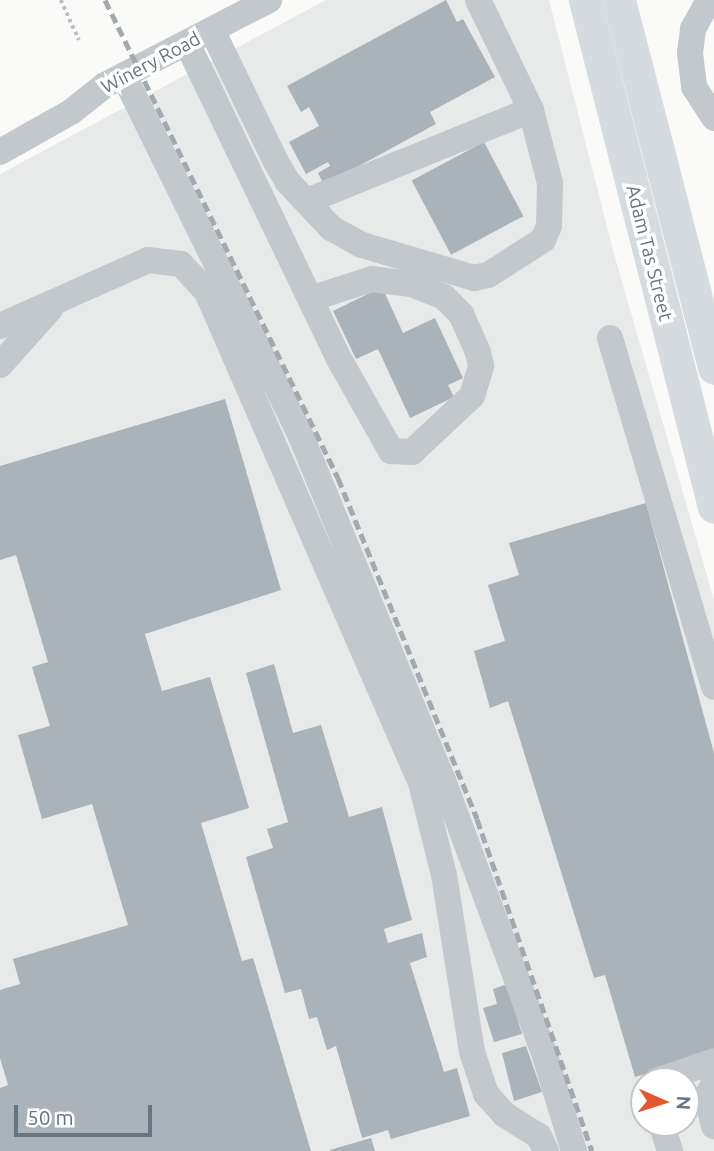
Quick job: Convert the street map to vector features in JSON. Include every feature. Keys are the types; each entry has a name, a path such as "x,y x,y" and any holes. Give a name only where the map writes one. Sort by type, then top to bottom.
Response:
{"main road":[{"name":"Adam Tas Street","path":"585,0 714,507"},
{"name":"Adam Tas Street","path":"619,0 714,368"}],"lane":[{"name":"Winery Road","path":"0,152 124,76 269,0"},
{"path":"212,30 275,160 307,201 344,238 460,278 488,275 543,240 549,226 550,183 531,110 478,0"},
{"path":"709,0 693,29 690,53 694,87 714,118"},
{"path":"187,43 310,299 391,451 412,452 472,396 481,366 478,352 461,314 435,292 372,279 310,299"},
{"path":"124,76 299,429 443,780 546,1059 574,1151"},
{"path":"307,201 531,110"},
{"path":"0,326 148,260 181,264 206,292 421,783 444,875 472,1052 486,1094 505,1115 539,1136 546,1151"},
{"path":"0,365 61,298"},
{"path":"610,338 714,687"},
{"path":"697,1067 714,1061"},
{"path":"714,1083 707,1096 714,1126"}],"path":[{"path":"61,0 79,40"}],"shaded area":[{"path":"326,0 549,0 614,254 714,600 714,1151 0,1151 0,174"}],"building":[{"path":"446,0 457,22 463,19 495,77 430,112 436,124 324,185 318,173 330,166 328,162 306,174 289,142 319,126 309,107 301,112 287,86"},
{"path":"484,142 523,216 451,255 412,180"},
{"path":"382,287 403,333 435,318 463,378 448,385 454,397 410,418 378,349 356,359 333,311"},
{"path":"225,399 281,590 145,634 162,691 210,677 249,808 201,823 242,961 253,958 311,1151 0,1151 0,1088 8,1085 0,1058 0,990 20,984 13,959 128,925 92,804 42,819 18,735 50,726 32,667 48,662 16,555 0,560 0,466"},
{"path":"646,503 714,753 714,1054 669,1067 632,1067 605,975 594,978 508,701 490,708 474,651 505,641 488,585 519,575 509,543"},
{"path":"274,664 293,733 321,725 349,817 382,807 412,920 384,929 388,943 422,933 427,957 410,963 444,1072 457,1068 470,1116 391,1139 388,1130 362,1138 336,1046 327,1050 317,1017 309,1019 301,989 285,993 246,857 273,848 267,829 288,822 246,673"},
{"path":"507,984 522,1034 494,1042 483,1008 497,1004 493,989"},
{"path":"526,1046 542,1092 514,1101 502,1053"},
{"path":"371,1138 375,1151 330,1151 330,1150"}],"railway":[{"path":"105,0 338,478 477,819 592,1151"}]}
